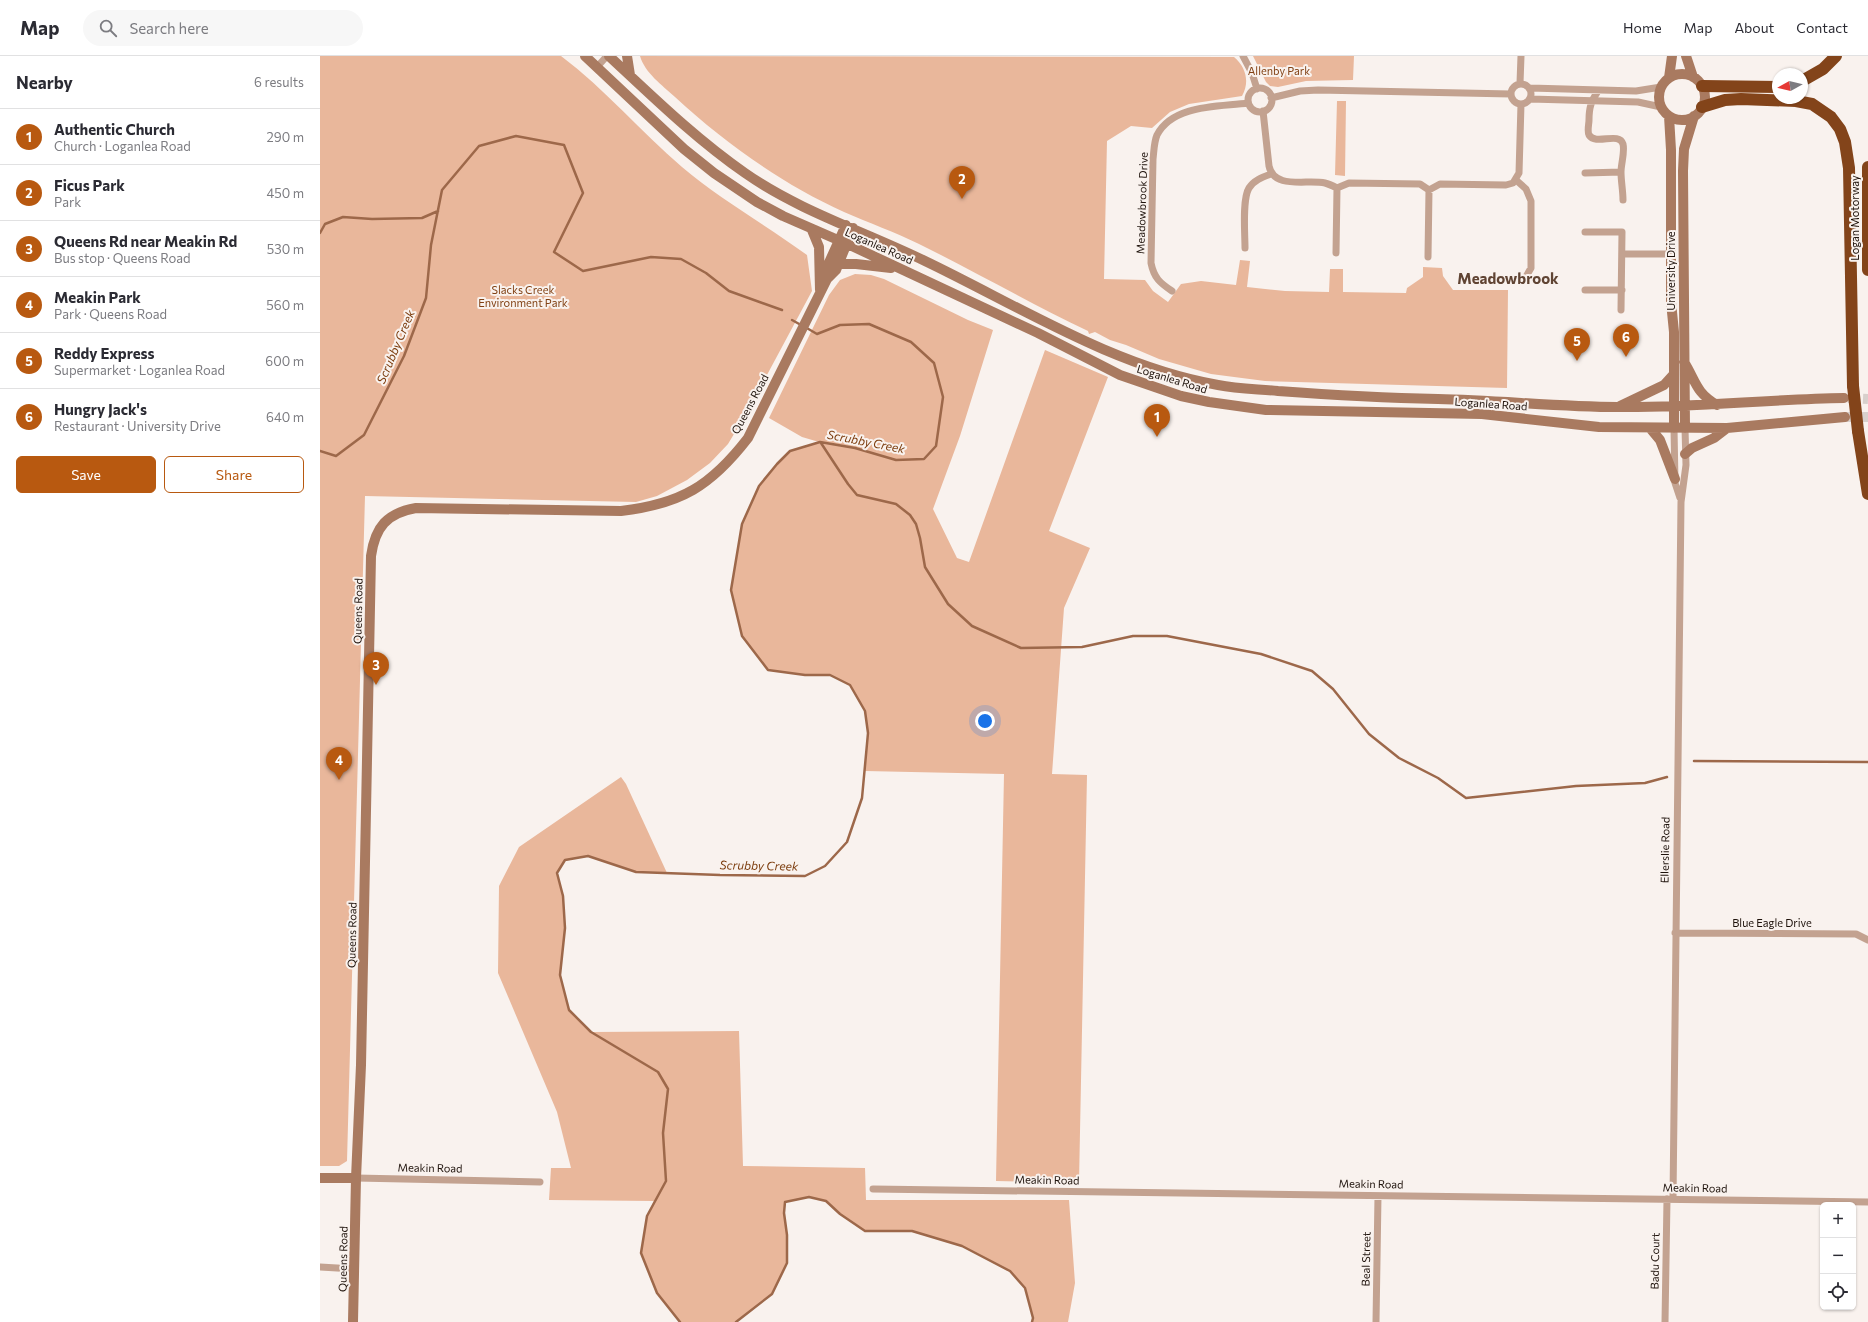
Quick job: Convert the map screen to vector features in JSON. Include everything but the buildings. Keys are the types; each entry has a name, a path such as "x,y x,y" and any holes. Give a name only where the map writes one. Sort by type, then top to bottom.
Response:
{"highway":[{"path":"1808,78 1823,69 1836,56"},
{"path":"1702,86 1772,87"},
{"path":"1698,112 1731,100 1806,102 1819,108 1831,117 1840,129 1845,142 1849,168 1853,386 1858,431 1868,494"},
{"name":"Logan Motorway","path":"1868,167 1868,270"}],"main road":[{"name":"Loganlea Road","path":"608,56 697,137 748,176 795,202 944,270 1091,343 1168,374 1221,386 1333,395 1394,399 1506,401 1616,407 1679,407 1844,398"},
{"path":"627,56 630,75"},
{"path":"1669,78 1672,56"},
{"path":"1686,56 1693,77 1702,86 1704,93 1698,112 1682,120 1669,116 1661,107 1659,100 1661,87 1669,78 1681,74 1693,77"},
{"name":"Loganlea Road","path":"592,60 684,149 714,173 757,202 812,230 903,270 1038,333 1120,375 1156,388 1209,402 1266,410 1482,414 1599,427 1727,428 1845,417"},
{"name":"University Drive","path":"1674,428 1679,407 1684,362 1682,285 1683,165 1686,141 1698,112"},
{"name":"University Drive","path":"1669,116 1671,150 1671,254 1674,374 1679,407 1685,428"},
{"name":"Queens Road","path":"353,1322 356,1178 361,1057 371,556 373,542 383,524 403,510 416,508 621,511 648,508 678,498 694,490 715,475 733,457 748,438 813,305 827,279 836,270 843,243 850,227"},
{"path":"812,230 819,248 820,293"},
{"name":"Queens Road","path":"827,279 827,266 843,243"},
{"path":"838,264 860,264 903,270"},
{"path":"1684,362 1699,392 1717,405"},
{"path":"1616,407 1664,385 1674,374"},
{"path":"1650,428 1660,440 1675,479"},
{"path":"1686,454 1692,448 1714,438 1727,428"},
{"name":"Meakin Road","path":"320,1178 356,1178"}],"street":[{"path":"592,60 608,56"},
{"path":"1243,56 1252,73 1257,88"},
{"path":"1520,83 1521,56"},
{"path":"1521,104 1513,100 1511,94 1514,86 1520,83 1527,85 1530,88 1598,91 1636,91 1661,87"},
{"path":"1257,88 1265,89 1271,98 1270,105 1263,111 1256,111 1248,103 1249,96 1257,88"},
{"path":"1530,88 1530,100"},
{"path":"1271,98 1300,91 1318,90 1511,94"},
{"path":"1598,91 1591,100 1589,110 1590,135 1598,139 1617,139 1621,141 1623,145 1621,172 1624,200"},
{"path":"1521,104 1530,100 1591,100 1638,102 1661,107"},
{"name":"Meadowbrook Drive","path":"1172,291 1159,282 1154,275 1151,263 1153,159 1154,144 1158,134 1166,124 1177,116 1189,111 1248,103"},
{"path":"1429,190 1440,184 1506,186 1513,183 1519,173 1521,104"},
{"path":"1263,111 1271,174"},
{"path":"1585,172 1621,172"},
{"path":"1271,174 1282,181 1326,183 1337,188 1349,183 1420,184 1429,190"},
{"path":"1245,248 1246,197 1249,188 1256,181 1271,174"},
{"path":"1516,180 1526,189 1531,200 1531,268 1524,280"},
{"path":"1336,253 1337,188"},
{"path":"1428,257 1429,190"},
{"path":"1585,232 1622,232 1621,310"},
{"path":"1622,254 1671,254"},
{"path":"1585,290 1622,290"},
{"name":"Ellerslie Road","path":"1674,428 1675,479 1681,502"},
{"name":"Ellerslie Road","path":"1670,1199 1681,502 1686,465 1685,428"},
{"name":"Blue Eagle Drive","path":"1675,933 1856,934 1868,940"},
{"name":"Meakin Road","path":"356,1178 540,1182"},
{"name":"Meakin Road","path":"873,1189 1868,1202"},
{"name":"Beal Street","path":"1376,1322 1378,1196"},
{"name":"Badu Court","path":"1665,1322 1670,1199"},
{"path":"320,1267 354,1269"}],"green space":[{"name":"Slacks Creek Environment Park","path":"320,56 561,56 593,82 682,167 712,190 807,255 812,291 746,414 728,444 710,463 687,480 657,496 636,502 365,496 347,1161 339,1166 320,1166"},
{"path":"640,56 1234,57 1241,65 1246,75 1246,85 1242,96 1189,104 1170,112 1152,128 1131,126 1107,141 1104,279 1145,280 1153,291 1168,302 1181,284 1201,281 1236,285 1240,260 1250,261 1247,287 1285,291 1329,292 1330,269 1343,269 1343,292 1406,293 1407,288 1423,277 1423,267 1442,268 1443,276 1453,290 1508,290 1507,388 1265,381 1211,374 1159,359 1110,340 1095,332 1089,334 1088,331 910,240 844,212 798,189 734,146 694,114 654,78 642,62"},
{"name":"Allenby Park","path":"1253,56 1354,56 1353,80 1306,81 1278,87 1270,86 1266,82"},
{"path":"1337,101 1346,101 1345,176 1335,175"},
{"path":"855,274 871,275 884,279 968,320 993,330 960,436 933,509 957,558 969,562 1045,350 1108,377 1049,531 1090,548 1064,608 1052,774 1087,775 1079,1183 996,1181 1004,774 865,771 868,733 865,711 850,685 830,675 805,675 768,670 742,636 731,590 742,524 759,486 777,464 790,451 819,442 802,437 769,418 829,295 840,280"},
{"path":"621,777 626,784 667,873 636,872 588,856 565,860 557,873 563,896 565,928 560,975 569,1010 592,1032 739,1031 743,1166 865,1168 866,1200 1069,1200 1075,1283 1068,1322 1032,1322 1033,1318 1025,1288 1010,1272 962,1246 912,1231 865,1231 840,1214 826,1201 809,1197 785,1202 784,1213 787,1235 787,1263 772,1294 736,1322 680,1322 657,1293 641,1253 647,1216 654,1201 549,1200 551,1168 571,1168 557,1112 498,973 499,886 519,847"}],"waterway":[{"name":"Scrubby Creek","path":"320,451 336,456 364,435 404,356 426,298 431,245 442,190 479,146 516,136 564,145 583,193 554,252 583,271 651,257 681,259 706,273 729,291 782,310"},
{"name":"Scrubby Creek","path":"320,233 325,224 343,217 372,219 422,218 438,211"},
{"name":"Scrubby Creek","path":"792,320 801,325"},
{"name":"Scrubby Creek","path":"680,1322 657,1293 641,1253 647,1216 666,1181 663,1133 668,1089 658,1072 591,1032 569,1010 560,975 565,928 563,896 557,873 565,860 588,856 636,872 805,876 825,866 847,842 862,798 868,733 865,711 850,685 830,675 805,675 768,670 742,636 731,590 742,524 759,486 790,451 820,442 855,448 896,460 924,459 936,446 943,397 934,363 911,342 869,324 840,325 817,334 805,327"},
{"path":"821,443 857,495 896,504 910,515 916,524 925,567 948,604 972,626 1021,648 1082,647 1133,636 1167,636 1261,654 1312,671 1333,689 1369,734 1399,758 1438,778 1466,798 1576,786 1645,783 1667,777"},
{"path":"1694,761 1868,762"},
{"name":"Scrubby Creek","path":"736,1322 772,1294 787,1263 787,1235 784,1213 785,1202 809,1197 826,1201 840,1214 865,1231 912,1231 962,1246 1010,1271 1025,1288 1033,1318 1032,1322"}],"tunnel":[{"path":"1848,398 1868,399"},
{"path":"1845,417 1868,417"}],"place":[{"name":"Ficus Park","path":"962,199"},
{"name":"Hungry Jack's","path":"1626,357"},
{"name":"Reddy Express","path":"1577,361"},
{"name":"Authentic Church","path":"1157,437"},
{"name":"Queens Rd near Meakin Rd","path":"376,685"},
{"name":"Meakin Park","path":"339,780"}],"district":[{"name":"Meadowbrook","path":"1508,279"}]}
